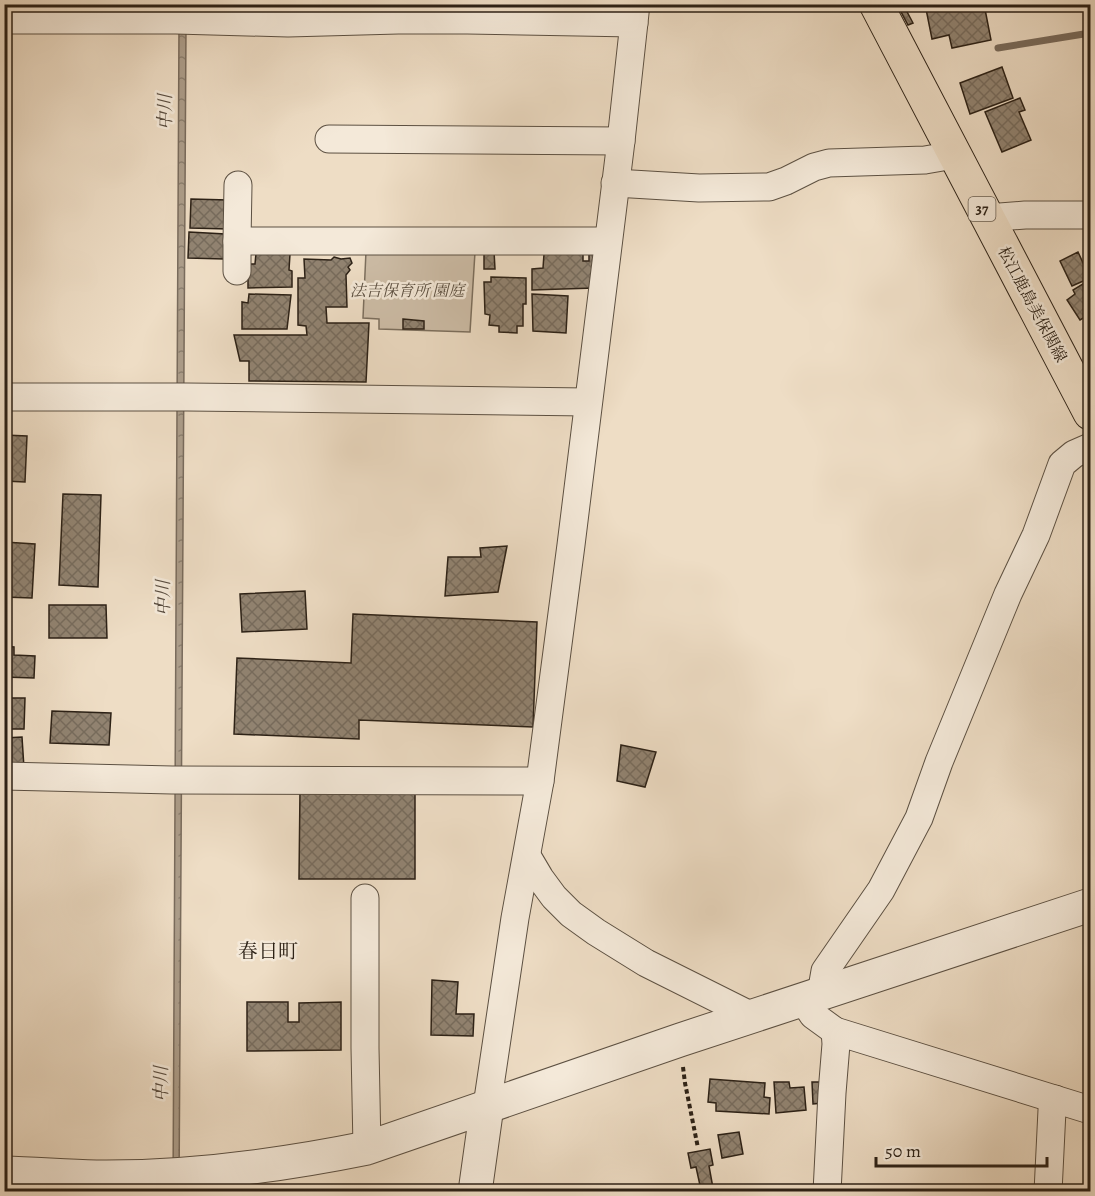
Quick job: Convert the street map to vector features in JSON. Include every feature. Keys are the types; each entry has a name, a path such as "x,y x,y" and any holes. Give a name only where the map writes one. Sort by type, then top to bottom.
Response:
{"main road":[{"name":"松江鹿島美保関線","path":"876,4 1090,413"}],"street":[{"path":"4,20 182,20 288,23 635,14 540,781 515,918 475,1191"},
{"path":"329,140 621,141"},
{"path":"615,183 699,188 769,187 814,166 829,163 925,160 954,155"},
{"path":"237,271 238,185"},
{"path":"987,218 1025,215 1090,215"},
{"path":"237,242 608,241"},
{"path":"4,397 588,402"},
{"path":"1090,447 1074,454 1062,464 1036,535 1008,594 939,762 919,818 881,890 825,971 812,997 813,1015 835,1031 1090,1110"},
{"path":"4,776 178,780 540,781"},
{"path":"527,856 554,897 571,914 596,932 646,963 752,1016"},
{"path":"365,898 364,1048 367,1148"},
{"path":"4,1173 96,1177 148,1176 257,1167 367,1148 680,1040 1090,905"},
{"path":"827,1191 835,1031"},
{"path":"1048,1191 1052,1110 1055,1099"}],"path":[{"path":"680,1040 685,1083 698,1148"}],"green space":[{"name":"法吉保育所 園庭","path":"366,251 475,252 470,332 379,329 379,319 363,318"}],"water":[{"path":"179,26 186,26 179,1191 173,1192"}],"building":[{"path":"925,4 984,4 991,40 952,48 949,35 932,39"},
{"path":"905,8 913,23 908,25 900,10"},
{"path":"1002,67 1013,98 970,114 960,83"},
{"path":"1020,98 1025,110 1019,112 1031,140 1002,152 985,112"},
{"path":"191,199 228,200 228,229 190,228"},
{"path":"189,232 225,234 224,259 188,258"},
{"path":"484,251 494,251 495,269 484,269"},
{"path":"1078,252 1090,278 1072,286 1060,261"},
{"path":"256,253 290,254 289,270 292,271 292,287 248,288 248,264 255,264"},
{"path":"544,254 583,254 583,261 589,261 589,254 594,254 594,288 532,290 532,269 543,268"},
{"path":"334,257 350,258 352,263 346,275 347,307 326,307 327,323 369,323 366,382 249,381 249,361 240,361 234,335 307,335 306,326 298,325 298,278 305,278 304,259 331,260"},
{"path":"491,277 526,278 523,326 517,326 517,333 499,332 499,326 489,325 490,315 485,314 484,282 491,282"},
{"path":"1086,282 1090,290 1090,314 1080,320 1067,300 1075,294 1073,290"},
{"path":"249,294 291,295 287,329 242,329 242,302 248,303"},
{"path":"532,294 568,296 566,333 533,331"},
{"path":"403,319 424,321 424,329 403,329"},
{"path":"4,435 27,436 25,482 4,481"},
{"path":"63,494 101,495 98,587 59,585"},
{"path":"4,542 35,544 32,598 4,597"},
{"path":"507,546 498,592 445,596 448,557 481,557 480,548"},
{"path":"305,591 307,629 242,632 240,594"},
{"path":"49,605 106,605 107,638 49,638"},
{"path":"353,614 537,622 533,727 359,720 359,739 234,734 237,658 351,663"},
{"path":"4,646 14,647 14,655 35,656 34,678 4,677"},
{"path":"4,698 25,698 24,729 4,729"},
{"path":"52,711 111,713 109,745 50,743"},
{"path":"22,737 24,768 4,769 4,738"},
{"path":"621,745 656,752 645,787 617,781"},
{"path":"300,790 415,791 415,879 299,879"},
{"path":"432,980 458,982 456,1014 474,1014 473,1036 431,1035"},
{"path":"247,1002 288,1002 288,1022 299,1022 299,1003 341,1002 341,1050 247,1051"},
{"path":"710,1079 765,1083 764,1097 770,1098 769,1114 716,1111 716,1103 708,1102"},
{"path":"774,1082 789,1082 790,1088 804,1087 806,1110 776,1113"},
{"path":"812,1082 823,1082 824,1103 813,1104"},
{"path":"739,1132 743,1154 722,1158 718,1135"},
{"path":"710,1149 713,1165 709,1166 713,1188 701,1190 696,1167 691,1168 688,1153"}],"waterway":[{"path":"998,48 1090,33"}],"district":[{"name":"春日町","path":"268,951"}],"water label":[{"name":"中川","path":"165,112"},
{"name":"中川","path":"163,598"},
{"name":"中川","path":"161,1084"}]}
